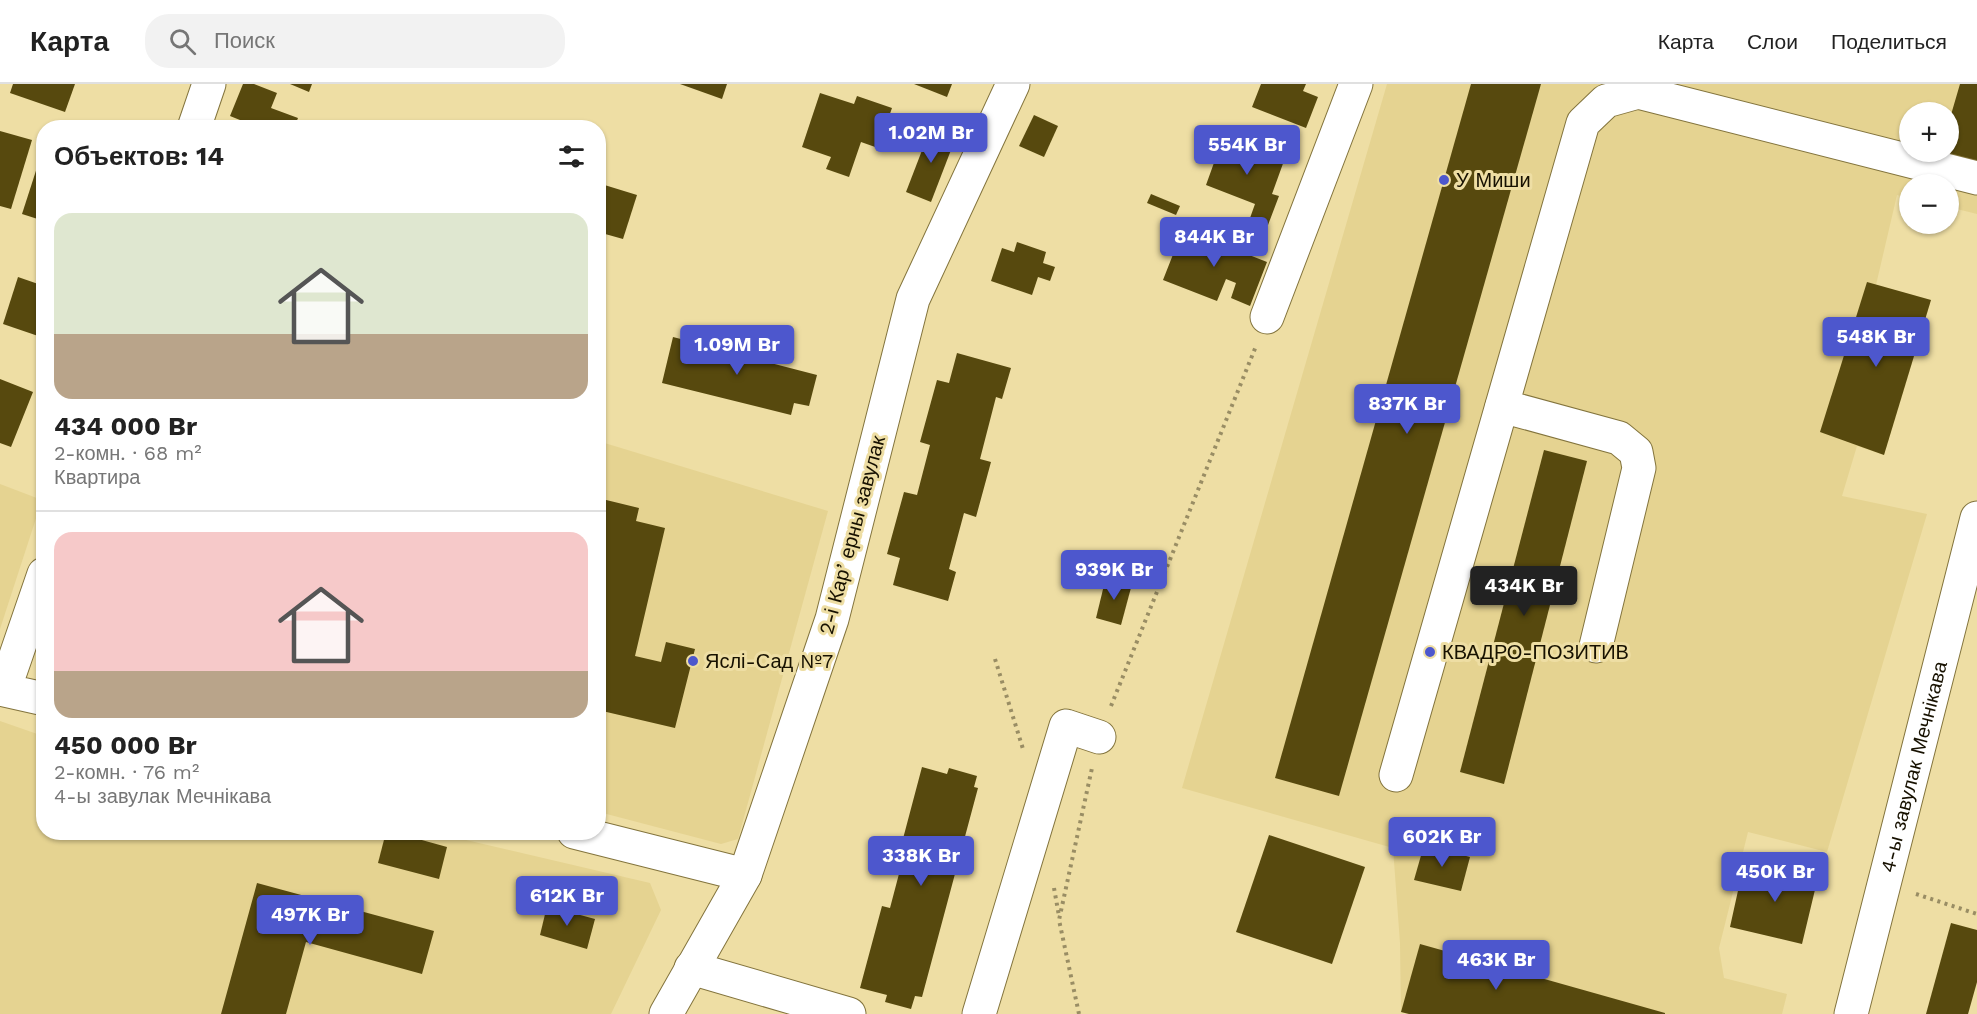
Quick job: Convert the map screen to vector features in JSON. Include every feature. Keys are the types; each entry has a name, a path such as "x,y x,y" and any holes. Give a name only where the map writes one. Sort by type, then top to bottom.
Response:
{"street":[{"path":"197,120 209,84"},
{"name":"2-і Карʼерны завулак","path":"666,1014 745,875 832,619 913,299 1013,84"},
{"path":"1267,317 1356,84"},
{"path":"1396,775 1582,123 1606,101 1638,92 1977,178"},
{"path":"1502,406 1619,438 1636,452 1639,468 1596,646"},
{"name":"4-ы завулак Мечнікава","path":"1851,1014 1884,884 1970,573 1977,518"},
{"path":"36,597 4,690 36,697"},
{"path":"979,1014 1066,726 1099,737"},
{"path":"606,840 745,875"},
{"path":"691,968 849,1014"}],"path":[{"path":"1079,1014 1059,920 1099,737 1267,317"},
{"path":"1884,884 1977,914"}],"shaded area":[{"path":"1387,84 1977,84 1977,214 1959,210 1959,174 1899,174 1899,196 1897,195 1876,285 1931,300 1884,455 1857,446 1842,496 1927,514 1827,852 1748,832 1719,948 1724,978 1787,994 1782,1014 1409,1014 1401,1012 1400,943 1393,848 1182,788"},
{"name":"Яслі-Сад №7","path":"606,443 828,511 738,839 721,844 606,814"},
{"path":"0,484 36,498 36,518 0,629"},
{"path":"0,721 36,734 36,840 466,840 650,883 661,910 611,1014 0,1014"}],"building":[{"path":"13,84 75,84 65,112 10,93"},
{"path":"243,84 254,84 277,93 271,108 298,118 297,120 240,120 230,116"},
{"path":"290,84 312,84 309,92"},
{"path":"680,84 727,84 722,99"},
{"path":"914,84 952,84 947,97"},
{"path":"1261,84 1306,84 1303,91 1318,97 1306,128 1252,107"},
{"path":"1471,84 1541,84 1339,796 1275,778"},
{"path":"1960,84 1977,84 1977,168 1956,162 1959,162 1959,102 1955,102"},
{"path":"820,93 854,104 857,96 892,108 878,148 861,142 849,177 826,169 831,157 802,147"},
{"path":"1034,115 1058,126 1044,157 1019,146"},
{"path":"931,127 956,137 931,202 906,192"},
{"path":"0,131 32,140 11,209 0,206"},
{"path":"1224,135 1285,158 1272,194 1279,196 1268,225 1250,218 1255,204 1206,185"},
{"path":"36,171 36,218 22,214"},
{"path":"606,185 637,195 623,239 606,234"},
{"path":"1151,194 1180,206 1176,215 1147,203"},
{"path":"1183,229 1267,262 1250,306 1231,298 1236,283 1226,279 1217,301 1163,280"},
{"path":"1017,242 1046,252 1043,263 1055,267 1050,281 1038,277 1032,295 991,281 1002,248 1014,252"},
{"path":"18,277 36,283 36,335 3,324"},
{"path":"1867,282 1931,300 1884,455 1820,432"},
{"path":"673,337 712,347 714,339 761,350 759,360 817,375 809,406 794,403 791,415 662,383"},
{"path":"957,353 1011,368 1002,399 996,397 980,459 991,462 976,517 964,513 949,569 956,572 948,601 893,585 900,558 887,554 904,492 917,495 930,445 920,442 937,380 949,383"},
{"path":"0,379 33,392 11,447 0,443"},
{"path":"1544,450 1587,461 1504,784 1460,772"},
{"path":"606,500 639,508 636,521 665,528 635,656 661,662 666,642 695,649 675,728 606,712"},
{"path":"1106,577 1132,584 1121,625 1096,618"},
{"path":"922,767 947,774 949,768 977,776 974,787 978,788 922,997 915,996 911,1009 885,1002 887,995 860,988 882,906 890,908 905,851 900,850"},
{"path":"1269,835 1365,867 1332,964 1236,932"},
{"path":"384,840 422,840 447,847 439,879 378,863"},
{"path":"1424,845 1470,857 1461,891 1414,880"},
{"path":"1788,865 1819,873 1802,944 1730,927 1743,868 1784,878"},
{"path":"257,883 434,931 422,974 306,942 286,1014 221,1014"},
{"path":"547,906 595,919 587,949 540,935"},
{"path":"1951,923 1977,930 1977,982 1968,1014 1926,1014"},
{"path":"1420,944 1665,1014 1409,1014 1401,1012"}],"place":[{"name":"У Миши","path":"1444,180"},
{"name":"КВАДРО-ПОЗИТИВ","path":"1430,652"},
{"name":"Яслі-Сад №7","path":"693,661"}]}
